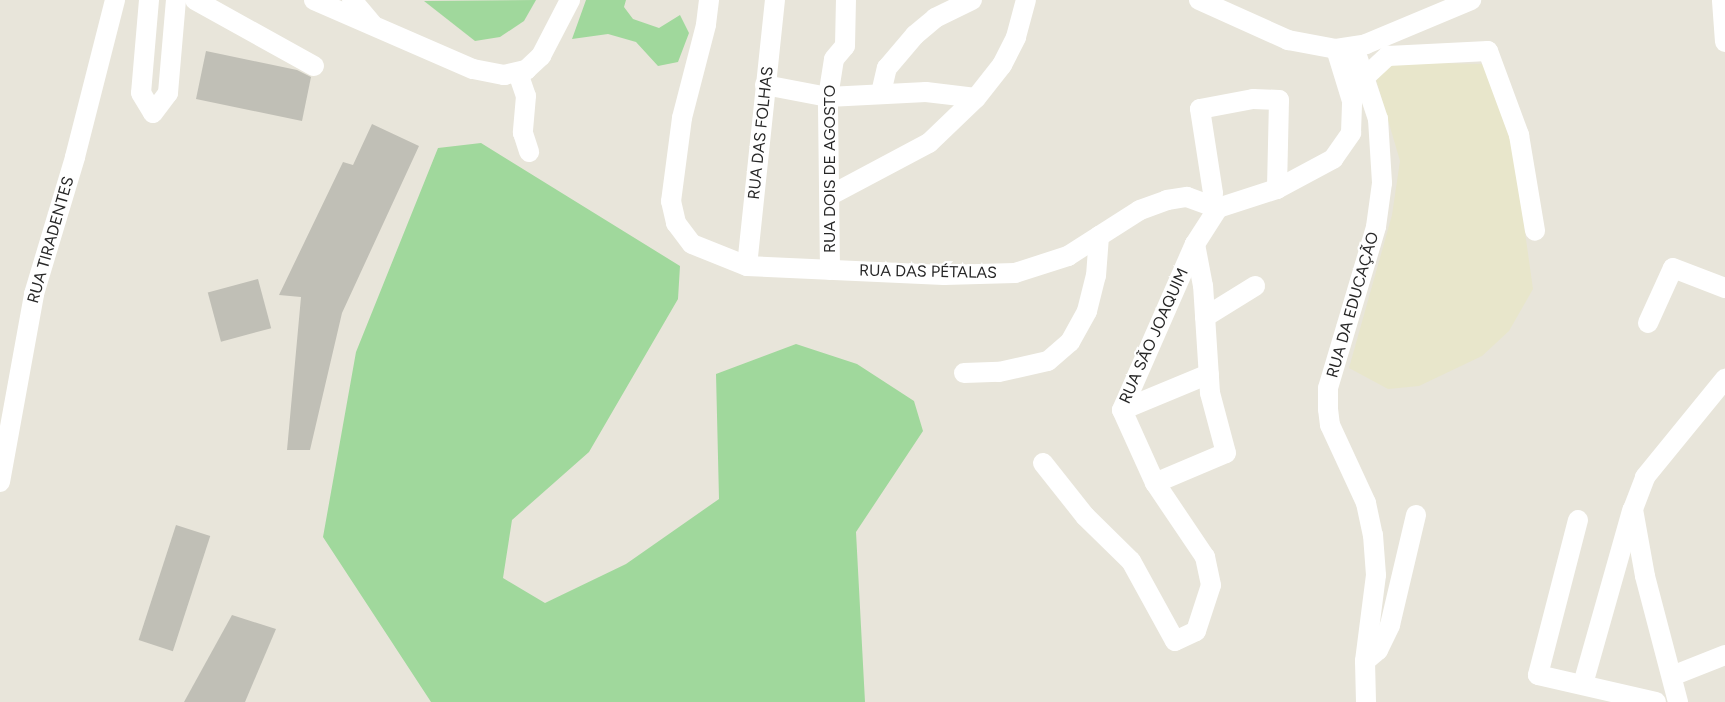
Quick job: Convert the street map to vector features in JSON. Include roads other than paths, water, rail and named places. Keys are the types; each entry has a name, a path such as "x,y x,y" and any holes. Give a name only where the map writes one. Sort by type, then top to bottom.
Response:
{"street":[{"name":"RUA TIRADENTES","path":"0,482 33,294 75,157 115,0"},
{"path":"149,0 141,93 153,113 168,93 176,0"},
{"path":"195,0 314,66"},
{"path":"314,0 473,69 490,74 518,73 534,64 546,49 570,0"},
{"path":"352,0 374,26"},
{"name":"RUA DAS PÉTALAS","path":"709,0 706,26 682,118 672,178 676,223 692,244 747,267 944,275 1015,273 1068,256 1140,210 1187,197 1214,207"},
{"name":"RUA DAS FOLHAS","path":"747,267 775,0"},
{"name":"RUA DOIS DE AGOSTO","path":"830,270 831,195 828,97 834,59 845,46 846,0"},
{"path":"881,93 887,68 915,35 935,18 972,0"},
{"path":"831,195 929,143 976,98 1002,66 1016,36 1026,0"},
{"path":"1199,0 1288,40 1345,48 1471,0"},
{"path":"1417,22 1422,12 1421,0"},
{"path":"1723,1 1725,42"},
{"path":"1277,189 1279,100 1253,99 1200,109 1214,207 1277,189 1333,159 1351,133 1352,101 1345,48"},
{"name":"RUA DA EDUCAÇÃO","path":"1345,48 1364,78 1381,136 1382,183 1376,227 1328,388 1330,425 1366,503 1373,536 1376,575 1365,661 1366,702"},
{"path":"1364,78 1388,57 1488,51 1519,135 1536,231"},
{"path":"518,73 526,96 523,133 529,152"},
{"path":"765,85 828,97 881,93 952,93 976,98"},
{"path":"526,96 543,106"},
{"name":"RUA SÃO JOAQUIM","path":"1043,463 1085,516 1131,561 1175,641 1196,631 1210,576 1205,557 1155,483 1122,410 1195,244 1214,207"},
{"path":"964,373 999,372 1048,361 1070,342 1087,311 1096,276 1099,236"},
{"path":"1155,483 1226,453 1209,374 1205,317 1195,244"},
{"path":"1648,323 1672,268 1725,288"},
{"path":"1205,317 1255,286"},
{"path":"1122,410 1209,374"},
{"path":"1582,684 1633,509 1645,477 1725,379"},
{"path":"1633,509 1645,576 1678,702"},
{"path":"1365,661 1378,650 1390,625 1416,515"},
{"path":"1578,520 1538,675 1656,702"},
{"path":"1672,676 1725,655"}]}
